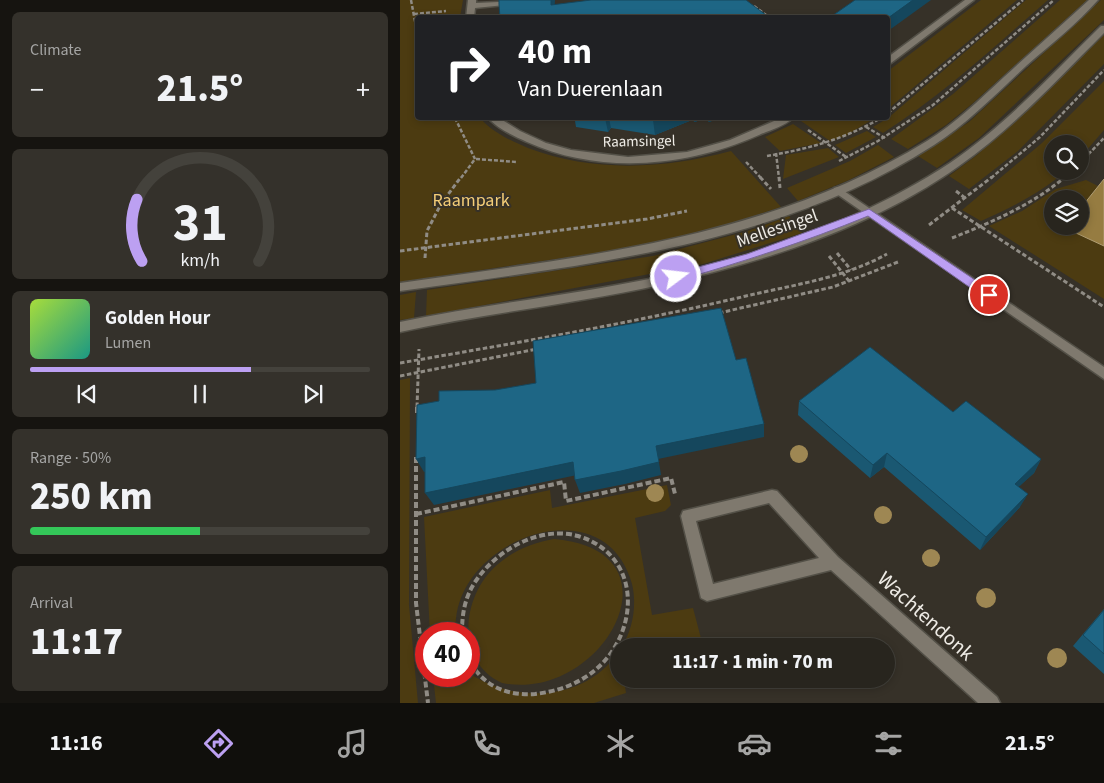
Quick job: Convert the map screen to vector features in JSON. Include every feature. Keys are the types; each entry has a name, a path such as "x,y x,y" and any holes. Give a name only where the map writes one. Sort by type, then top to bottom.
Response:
{"street":[{"path":"471,3 537,0"},
{"path":"890,60 970,0"},
{"name":"Mellesingel","path":"400,287 550,266 672,244 769,217 838,190 873,175 931,143 970,113 1094,0"},
{"name":"Mellesingel","path":"400,327 660,281 750,257 818,233 869,212 956,163 1014,115 1104,28"},
{"name":"Raamsingel","path":"495,120 519,135 547,147 599,157 647,158 685,155 712,149 784,120"},
{"path":"838,190 1104,374"},
{"name":"Wachtendonk","path":"688,516 772,496 833,562 991,703"},
{"path":"688,516 707,594 833,562"}],"path":[{"path":"411,0 415,20"},
{"path":"890,111 1022,0"},
{"path":"878,141 933,104 1054,0"},
{"path":"414,14 461,10 471,3"},
{"path":"752,4 766,15"},
{"path":"966,198 1040,137 1104,70"},
{"path":"426,248 427,231 441,204 476,159 456,120"},
{"path":"805,128 846,157"},
{"path":"753,134 778,154 779,186 764,191"},
{"path":"1089,154 1104,138"},
{"path":"718,314 794,298 879,271 1023,206 1063,180"},
{"path":"952,208 1104,307"},
{"path":"400,251 647,219 692,210"},
{"path":"400,363 663,314 851,270"},
{"path":"400,376 544,348"},
{"path":"417,419 418,360"},
{"path":"416,455 416,603 419,622"},
{"path":"416,514 564,482 566,501 671,478 677,501 688,516"},
{"path":"463,622 465,603 476,581 492,562 511,548 532,538 555,534 577,536 596,543 612,556 623,574 629,594 628,617 620,641 606,662 586,680 562,692 536,697 511,695 490,685 480,676"},
{"path":"427,687 428,703"}],"green space":[{"name":"Raampark","path":"400,0 463,0 460,15 415,15 415,120 482,120 496,132 528,148 578,162 604,165 655,165 680,162 731,151 781,207 717,228 624,249 400,282"},
{"path":"981,0 1017,0 890,107 890,69"},
{"path":"1026,0 1048,0 927,103 883,133 873,127 885,120 890,120 890,116"},
{"path":"1060,0 1087,0 946,125 908,149 891,139 953,94"},
{"path":"1101,0 1104,0 1104,20 979,138 937,168 918,156 969,122"},
{"path":"1104,35 1104,64 1018,151 969,189 949,176 977,155"},
{"path":"1104,81 1104,130 1089,148 1089,135 1050,135"},
{"path":"872,120 845,136 830,141 801,121"},
{"path":"793,124 821,143 780,151 765,137"},
{"path":"867,131 876,137 846,153 835,145"},
{"path":"1044,141 1044,180 1054,180 1025,199 981,221 962,210"},
{"path":"878,145 894,157 849,180 798,201 787,188 850,161"},
{"path":"828,148 839,157 783,179 786,155"},
{"path":"1086,180 1098,186 1089,198 1089,190 1054,190"},
{"path":"1044,197 1044,235 1080,235 1104,246 1104,299 989,226 1022,211"},
{"path":"789,216 802,233 703,264 426,316 427,290 653,256 748,231"},
{"path":"416,292 414,318 400,320 400,295"},
{"path":"410,378 409,605 415,687 417,687 418,703 400,703 400,380"},
{"path":"667,485 671,505 665,511 635,518 652,615 693,608 701,638 626,638 633,616 634,600 632,584 616,553 591,535 562,530 530,536 500,551 476,573 460,601 457,622 429,622 424,517 550,490 552,508"},
{"path":"554,539 594,549 616,569 623,595 616,623 598,649 571,670 539,683 502,683 487,673 480,664 480,622 469,622 471,610 476,593 485,578 497,565 517,551"},
{"path":"610,662 610,688 625,688 626,693 594,703 436,703 434,687 480,687 480,679 506,690 548,693 568,689 587,681"}],"shaded area":[{"path":"1104,179 1104,246 1080,235 1089,235 1089,198"}],"building":[{"path":"499,0 551,0 551,5 591,0 746,0 766,15 500,15"},
{"path":"855,0 913,0 890,17 890,15 833,15"},
{"path":"721,308 736,360 746,358 764,424 656,446 659,462 621,471 575,480 573,462 425,493 425,457 416,459 417,405 439,401 439,391 495,390 536,383 533,341"},
{"path":"870,347 953,412 966,401 1041,459 1015,484 1028,494 986,537 887,453 873,465 799,401"},
{"path":"1104,610 1104,654 1083,635"}],"route":[{"path":"676,277 750,257 818,233 869,212 989,295"}]}
